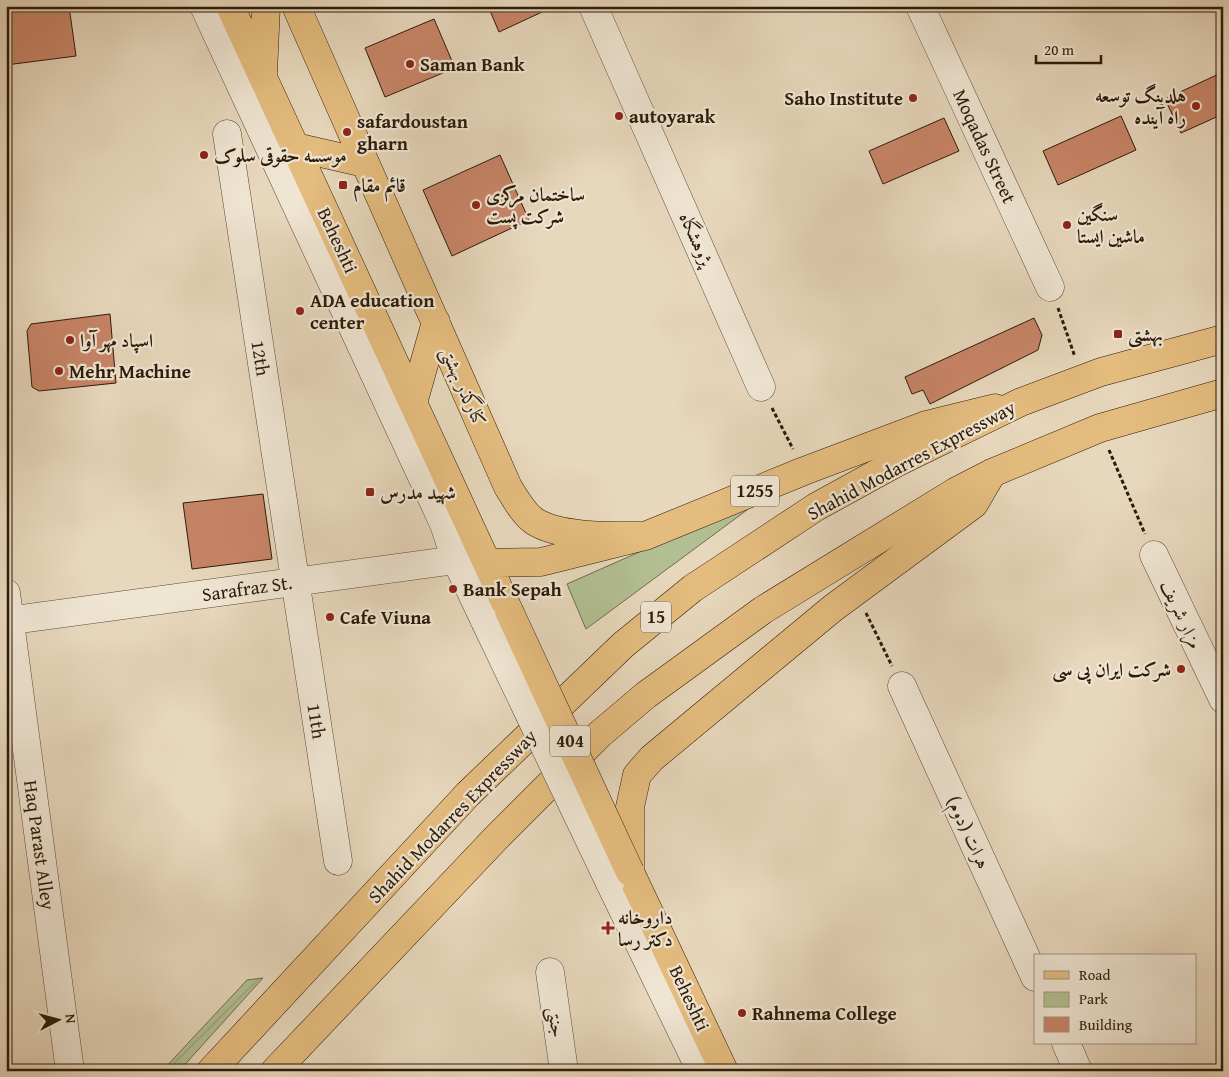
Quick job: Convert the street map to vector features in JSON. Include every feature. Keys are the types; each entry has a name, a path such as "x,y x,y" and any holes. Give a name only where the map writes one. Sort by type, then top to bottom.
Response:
{"main road":[{"name":"Beheshti","path":"230,6 487,562 497,616"},
{"path":"263,77 266,6"},
{"name":"کنارگذر بهشتی","path":"296,6 508,487 529,517 541,524 570,533 645,536"},
{"path":"295,147 365,163"},
{"path":"414,403 436,322"},
{"name":"Shahid Modarres Expressway","path":"211,1071 468,794 623,644 693,588 816,507 896,463 1021,402 1083,378 1223,340"},
{"path":"275,1071 497,837 600,734 646,694 763,610 955,492 992,474 1100,428 1223,393"},
{"name":"1255","path":"487,562 542,562 645,536 804,471 926,425 1021,402"},
{"path":"620,877 630,807 637,775 652,758 855,590 974,504 992,474"},
{"name":"404","path":"497,616 620,877"},
{"name":"Beheshti","path":"620,877 724,1071"}],"street":[{"path":"204,6 444,524 456,560 497,616"},
{"name":"پژوهشگاه","path":"594,6 761,387"},
{"name":"Moqadas Street","path":"920,6 1050,287"},
{"name":"12th","path":"227,134 296,582"},
{"name":"مزار شریف","path":"1154,555 1223,699"},
{"name":"Sarafraz St.","path":"8,620 456,560 487,562"},
{"name":"11th","path":"296,582 338,861"},
{"name":"Haq Parast Alley","path":"6,593 8,620 70,1071"},
{"name":"هرات (دوم)","path":"902,686 1034,975"},
{"path":"620,877 701,1071"},
{"name":"جنتی","path":"550,972 564,1071"},
{"path":"1066,1044 1078,1071"}],"path":[{"path":"1050,287 1083,378"},
{"path":"761,387 804,471"},
{"path":"1100,428 1154,555"},
{"path":"855,590 902,686"}],"green space":[{"path":"748,504 747,510 586,629 567,584"},
{"path":"263,978 179,1071 162,1071 247,980"}],"building":[{"path":"6,6 69,6 76,56 6,65"},
{"path":"488,6 555,6 499,32"},
{"path":"434,19 455,68 385,97 365,48"},
{"name":"هلدینگ توسعه راه آینده","path":"1223,72 1223,114 1181,133 1165,99"},
{"path":"1121,116 1136,150 1058,185 1043,151"},
{"path":"944,118 959,151 883,184 869,151"},
{"name":"ساختمان مرکزی شرکت پست","path":"500,155 529,220 452,256 423,190"},
{"path":"110,314 116,383 39,391 32,387 27,331 31,324"},
{"path":"1034,318 1042,335 1038,350 930,404 923,390 912,394 905,377"},
{"path":"263,494 272,559 192,569 183,503"}],"place":[{"name":"Saman Bank","path":"410,64"},
{"name":"Saho Institute","path":"913,98"},
{"name":"هلدینگ توسعه راه آینده","path":"1196,106"},
{"name":"autoyarak","path":"619,116"},
{"name":"safardoustan gharn","path":"347,132"},
{"name":"موسسه حقوقی سلوک","path":"204,155"},
{"name":"قائم مقام","path":"343,185"},
{"name":"ساختمان مرکزی شرکت پست","path":"476,205"},
{"name":"سنگین ماشین ایستا","path":"1067,225"},
{"name":"ADA education center","path":"300,311"},
{"name":"بهشتی","path":"1118,334"},
{"name":"اسپاد مهر آوا","path":"70,340"},
{"name":"Mehr Machine","path":"59,371"},
{"name":"شهید مدرس","path":"370,492"},
{"name":"Bank Sepah","path":"453,589"},
{"name":"Cafe Viuna","path":"330,617"},
{"name":"شرکت ایران پی سی","path":"1181,669"},
{"name":"داروخانه دکتر رسا","path":"608,928"},
{"name":"Rahnema College","path":"742,1013"}]}
